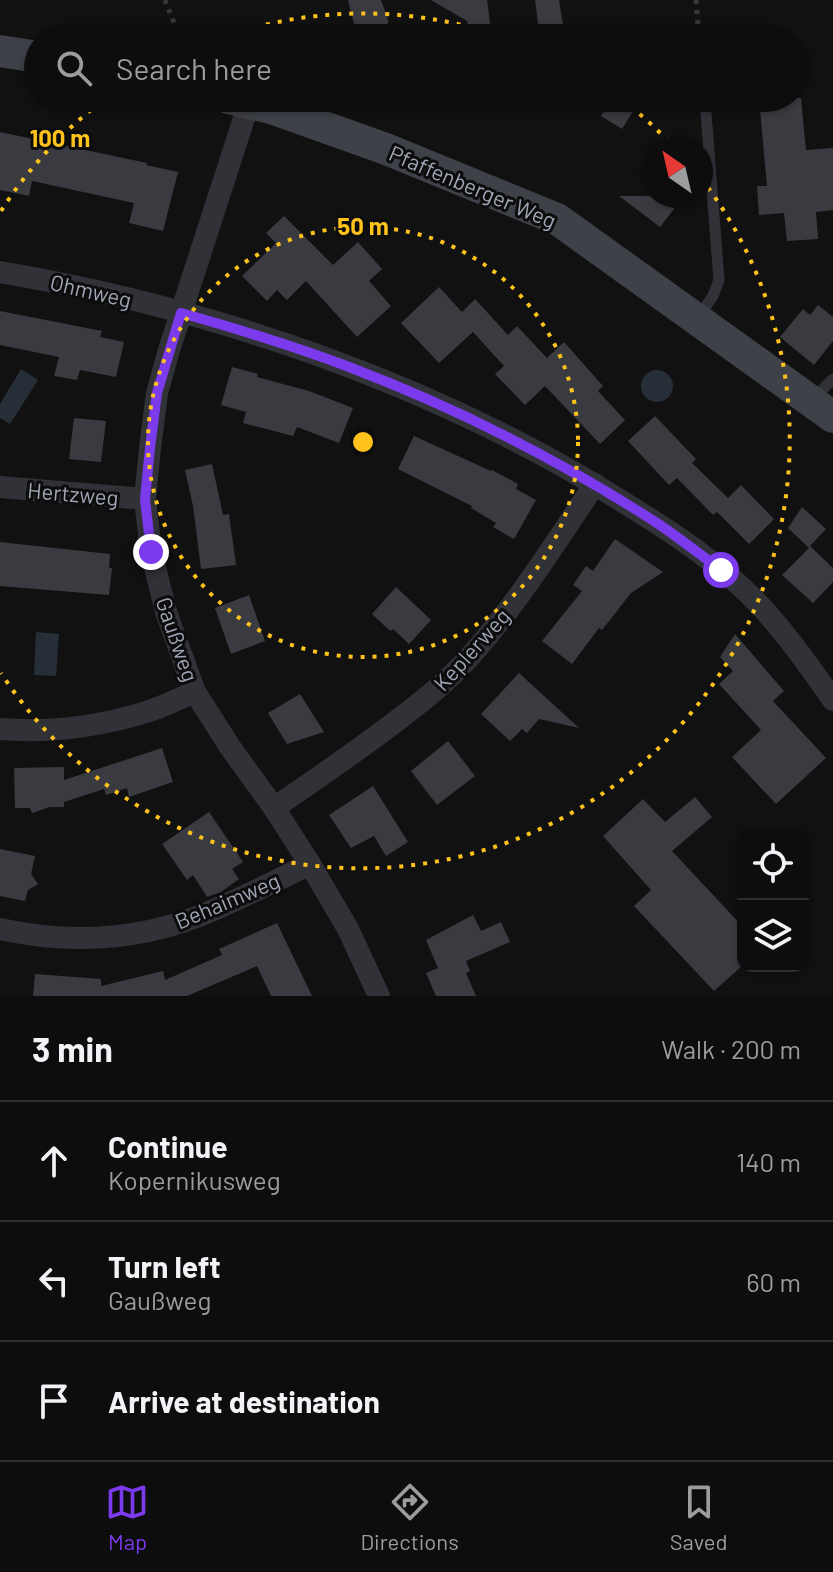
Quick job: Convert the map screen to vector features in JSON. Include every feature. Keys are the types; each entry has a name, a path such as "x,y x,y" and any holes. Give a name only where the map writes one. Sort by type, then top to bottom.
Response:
{"main road":[{"path":"0,51 24,55"},
{"name":"Pfaffenberger Weg","path":"278,112 386,149 557,219 696,319 826,399"}],"street":[{"name":"Gaußweg","path":"236,112 157,393 145,499 151,552 167,615 195,692 310,864 348,929 379,996"},
{"name":"Ohmweg","path":"0,272 72,285 254,334 348,366 425,398 540,454 660,525 739,585 790,641 833,700"},
{"name":"Keplerweg","path":"274,808 377,736 455,672 510,605 595,484"},
{"name":"Hertzweg","path":"0,487 145,499"},
{"path":"0,729 44,731 85,727 144,713 195,692"},
{"name":"Behaimweg","path":"0,929 51,938 132,935 213,911 310,864"}],"lane":[{"path":"696,319 713,296 719,280 706,112"}],"path":[{"path":"165,0 174,24"},
{"path":"696,0 698,24"}],"shaded area":[{"path":"21,369 38,380 10,424 0,418 0,404"},
{"path":"657,370 668,375 673,386 668,397 657,402 646,397 641,386 646,375"},
{"path":"36,632 59,634 56,676 34,675"}],"building":[{"path":"348,0 381,0 388,24 354,24"},
{"path":"431,0 487,0 490,24 468,24"},
{"path":"535,0 559,0 563,24 538,24"},
{"path":"603,112 632,112 622,129 601,116"},
{"path":"760,112 802,112 806,150 833,148 833,210 816,212 818,239 787,241 784,213 759,215 757,186 767,186"},
{"path":"0,132 178,172 163,231 129,223 134,203 32,181 29,196 0,190"},
{"path":"619,196 641,196 641,208 675,208 660,227"},
{"path":"284,216 333,265 358,242 382,269 369,281 391,306 357,337 306,281 287,300 277,290 267,301 242,276 276,243 266,233"},
{"path":"439,287 462,312 475,299 508,335 517,326 547,358 564,342 603,386 598,391 625,420 600,444 545,386 525,405 495,374 504,366 473,332 439,363 401,323"},
{"path":"818,305 833,317 833,341 814,365 780,337 803,309 810,315"},
{"path":"0,311 102,331 100,337 124,342 116,377 80,370 77,380 54,376 59,357 0,345"},
{"path":"232,367 353,408 339,443 297,427 293,436 243,423 246,412 221,405"},
{"path":"655,416 696,459 692,463 728,498 741,485 774,519 749,544 717,512 713,515 677,478 669,485 628,441"},
{"path":"74,418 106,421 101,462 69,459"},
{"path":"414,436 492,470 518,484 516,489 536,500 514,539 493,527 496,523 472,506 398,469"},
{"path":"212,464 223,515 229,514 236,565 201,569 185,470"},
{"path":"802,507 826,529 810,546 833,568 833,582 813,603 782,575 809,548 788,528"},
{"path":"615,539 663,572 631,593 572,664 542,641 582,591 573,585 586,566 593,571"},
{"path":"0,542 110,554 109,595 0,586"},
{"path":"396,587 431,620 409,644 372,614"},
{"path":"249,595 265,641 231,654 215,608"},
{"path":"735,634 784,691 773,701 826,758 776,804 732,757 761,730 719,684 733,671 720,657"},
{"path":"519,673 579,728 539,719 527,733 522,729 510,741 481,714"},
{"path":"300,694 324,732 287,744 268,713"},
{"path":"448,741 475,776 437,805 411,771"},
{"path":"162,748 173,782 129,797 127,788 106,795 104,789 64,802 64,807 50,807 32,813 30,808 15,808 14,768 64,767 64,780"},
{"path":"373,786 408,842 386,856 374,836 351,848 329,815"},
{"path":"695,797 712,817 672,851 737,921 737,970 714,991 634,906 651,890 603,836 643,799 665,822"},
{"path":"209,812 243,862 232,869 239,879 221,892 207,897 193,875 187,880 162,844"},
{"path":"0,849 35,856 31,874 38,884 28,890 25,901 0,896"},
{"path":"473,915 481,931 501,922 510,942 466,961 470,971 466,973 476,996 436,996 426,973 438,968 426,940"},
{"path":"277,923 312,996 271,996 257,966 187,996 33,996 35,974 101,979 101,986 163,971 165,980 222,955 219,949"}],"route":[{"path":"151,552 145,499 150,448 157,393 181,313 348,366 489,428 595,484 660,525 721,570"}]}
